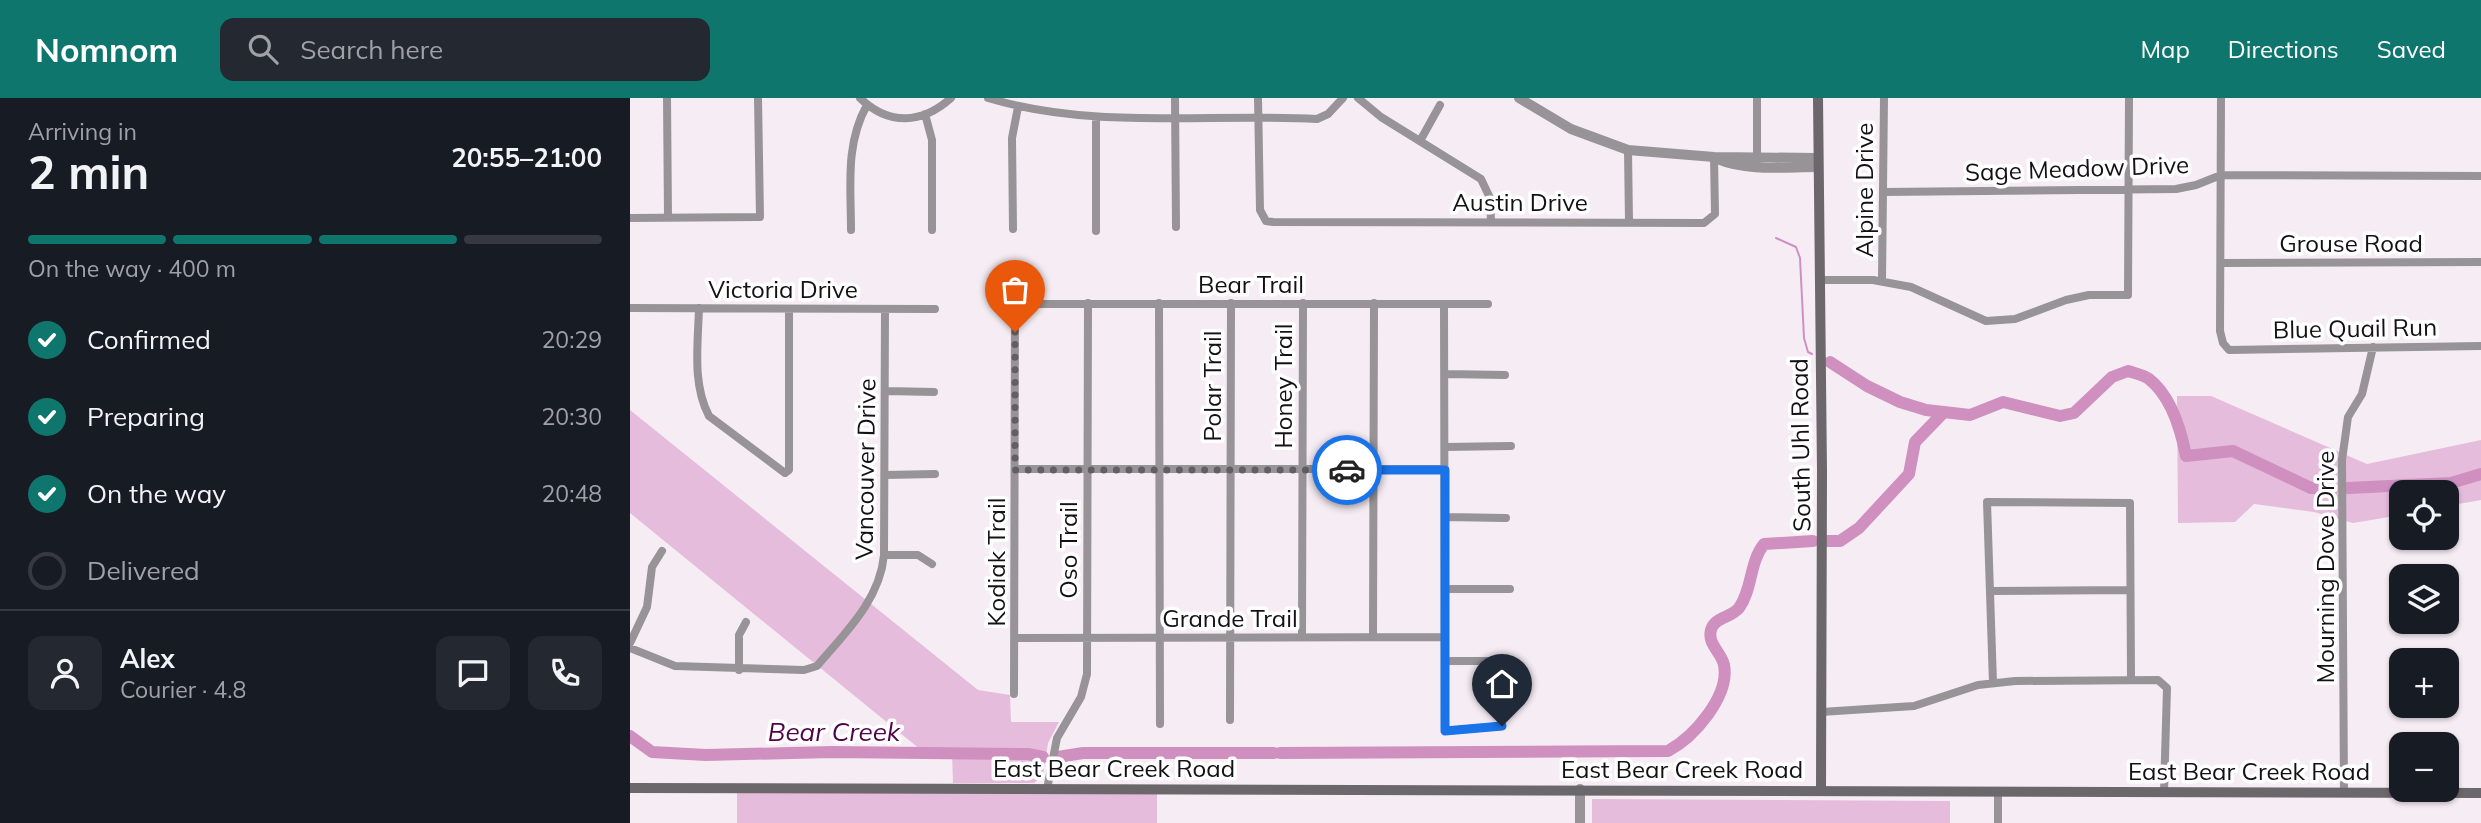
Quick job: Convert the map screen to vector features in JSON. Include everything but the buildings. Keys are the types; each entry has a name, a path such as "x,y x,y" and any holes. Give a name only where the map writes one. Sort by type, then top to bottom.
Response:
{"main road":[{"name":"South Uhl Road","path":"1818,98 1822,471 1821,791"},
{"name":"East Bear Creek Road","path":"630,788 2481,793"}],"street":[{"path":"667,98 668,217"},
{"path":"630,218 760,217 758,98"},
{"path":"850,230 851,145 864,101 880,115 899,119 936,111 951,98"},
{"path":"988,98 1018,107 1096,117 1317,118 1328,114 1343,98"},
{"path":"1175,98 1176,228"},
{"path":"1258,98 1258,116"},
{"path":"1358,98 1481,179 1490,198 1491,222"},
{"path":"1519,98 1571,129 1628,150 1757,163 1818,163"},
{"path":"1757,98 1757,163"},
{"name":"Alpine Drive","path":"1882,281 1884,98"},
{"path":"1819,280 1882,281 1911,288 1986,321 2015,319 2066,300 2089,295 2128,295 2129,98"},
{"path":"2221,98 2221,263"},
{"path":"1420,141 1440,105"},
{"path":"1013,229 1012,138 1018,107"},
{"path":"925,114 932,140 932,230"},
{"name":"Austin Drive","path":"1258,116 1260,210 1266,221 1704,223 1711,220 1715,214 1714,157"},
{"path":"1096,117 1096,230"},
{"path":"1628,150 1629,222"},
{"name":"Sage Meadow Drive","path":"1883,192 2176,188 2196,185 2221,175 2481,176"},
{"name":"Grouse Road","path":"2221,263 2481,262"},
{"name":"Blue Quail Run","path":"2221,263 2220,331 2223,343 2229,350 2481,346"},
{"name":"Oso Trail","path":"1047,789 1057,738 1081,696 1087,674 1088,303"},
{"path":"1159,303 1160,724"},
{"name":"Polar Trail","path":"1230,720 1231,303"},
{"name":"Honey Trail","path":"1302,637 1303,303"},
{"path":"1373,636 1374,303"},
{"name":"Bear Trail","path":"1015,304 1488,304"},
{"name":"Kodiak Trail","path":"1014,694 1015,304"},
{"path":"1444,304 1445,731 1502,726"},
{"path":"699,308 698,381 701,398 709,416 785,474 789,470 789,309"},
{"name":"Victoria Drive","path":"630,309 935,309"},
{"name":"Vancouver Drive","path":"739,670 804,670 817,666 877,589 884,555 886,310"},
{"name":"Mourning Dove Drive","path":"2344,793 2342,460 2348,417 2362,394 2373,347"},
{"path":"1445,374 1505,374"},
{"path":"886,391 934,392"},
{"path":"1445,447 1511,446"},
{"path":"1015,470 1445,470"},
{"path":"885,475 935,474"},
{"path":"1993,683 1987,502 2130,503 2131,678"},
{"path":"1445,517 1506,518"},
{"path":"630,643 647,607 652,567 662,551"},
{"path":"884,555 918,555 932,564"},
{"path":"1445,589 1510,589"},
{"path":"1990,591 2130,590"},
{"path":"630,648 676,666 739,670 738,635 746,622"},
{"name":"Grande Trail","path":"1015,638 1445,637"},
{"path":"1445,661 1508,661"},
{"path":"1821,712 1914,706 1978,685 1993,683 2131,678 2158,680 2167,688 2164,792"},
{"path":"1580,789 1580,823"},
{"path":"1998,791 1998,823"}],"shaded area":[{"path":"2177,396 2211,396 2367,464 2481,440 2481,500 2459,504 2459,480 2389,480 2389,517 2353,523 2314,512 2254,504 2235,522 2178,523"},
{"path":"630,410 978,690 1010,695 1011,722 1059,722 1048,743 1043,776 1034,783 953,783 952,753 921,750 630,513"},
{"path":"737,785 1157,787 1157,823 737,823"},
{"path":"1592,799 1950,801 1950,823 1592,823"}],"waterway":[{"path":"1776,238 1796,247 1800,258 1804,338 1808,352 1812,354"},
{"name":"Bear Creek","path":"1830,362 1867,386 1900,402 1926,410 1970,415 2003,402 2060,416 2074,413 2112,377 2128,371 2147,378 2157,386 2178,425 2186,456 2233,451 2311,488 2332,489"},
{"name":"Bear Creek","path":"1826,541 1840,541 1859,528 1909,474 1915,442 1944,412"},
{"name":"Bear Creek","path":"2348,488 2451,483 2481,474"},
{"name":"Bear Creek","path":"1280,753 1668,751 1699,726 1716,702 1724,677 1724,665 1711,640 1711,630 1716,622 1739,608 1747,592 1759,551 1764,544 1813,541"},
{"name":"Bear Creek","path":"630,736 652,752 706,755 832,752 1028,754 1043,757"},
{"name":"Bear Creek","path":"1058,757 1083,753 1274,753"}],"way so far":[{"path":"1015,332 1015,470 1347,470"}],"route":[{"path":"1347,470 1445,470 1445,731 1502,726"}]}
